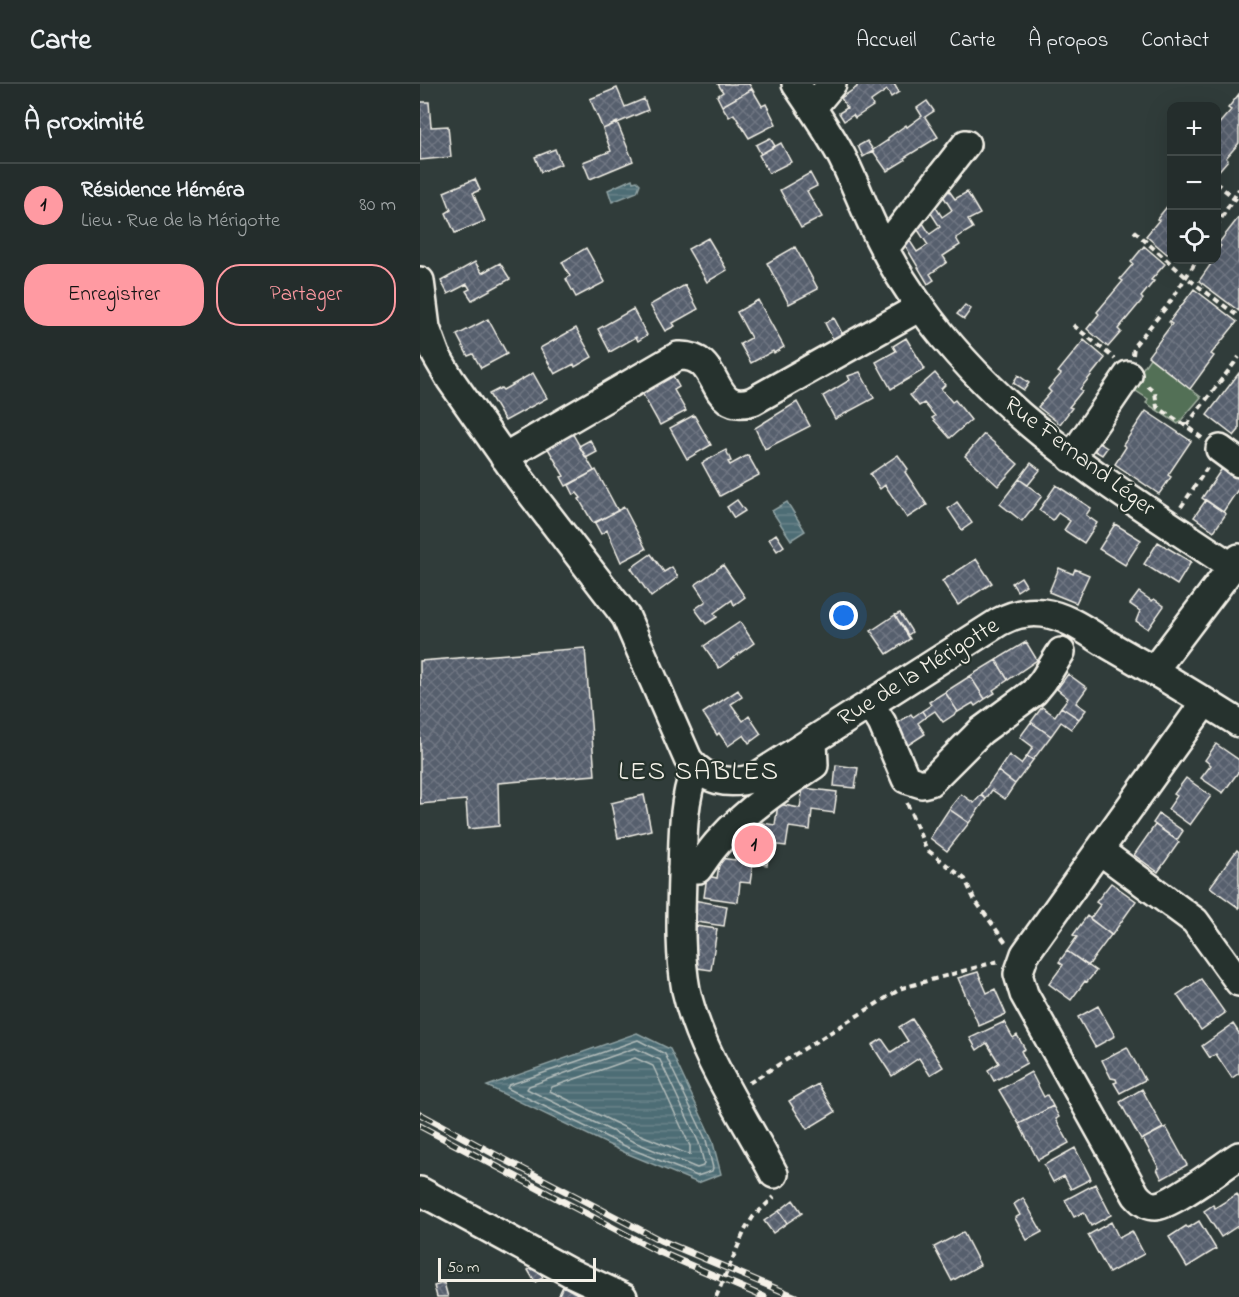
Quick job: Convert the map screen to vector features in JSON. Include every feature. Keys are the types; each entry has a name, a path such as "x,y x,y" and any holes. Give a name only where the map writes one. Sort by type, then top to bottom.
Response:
{"street":[{"name":"Rue Fernand Léger","path":"796,84 844,160 884,249 920,307 981,381 1015,413 1071,458 1175,516 1236,563"},
{"path":"812,108 832,84"},
{"path":"884,249 966,144"},
{"path":"420,281 426,328 436,355 504,457 626,617 681,746 695,769 688,788 684,814 682,868 682,957 687,990 694,1017 730,1095 750,1127 774,1174"},
{"path":"504,457 678,356 688,355 698,358 705,365 720,392 727,399 744,404 920,307"},
{"path":"1071,458 1129,374"},
{"path":"1154,670 1236,563"},
{"name":"Rue de la Mérigotte","path":"695,769 717,780 742,782 764,772 999,622 1026,614 1043,613 1062,618 1154,670 1239,723"},
{"path":"870,704 882,723 906,779 922,784 930,782 981,731 1034,692 1061,652"},
{"path":"1205,702 1025,954 1016,958 1024,994 1140,1200 1154,1206 1170,1202 1239,1156"},
{"path":"682,868 698,869 720,840 741,818 814,765 813,741"},
{"path":"1099,850 1195,921 1239,982"},
{"path":"420,1191 569,1272 623,1297"}],"path":[{"path":"1221,187 1239,202"},
{"path":"1221,219 1239,189"},
{"path":"1134,231 1186,277 1239,317"},
{"path":"1129,374 1134,346 1168,305 1194,264"},
{"path":"1073,325 1129,374 1155,392 1157,407 1186,426"},
{"path":"906,779 904,795 926,849 965,879 974,899 1016,958"},
{"path":"730,1095 902,988 1004,959 1016,958"},
{"path":"716,1297 745,1230 753,1217 775,1196 777,1186 774,1174"}],"green space":[{"path":"1150,358 1201,397 1178,424 1146,403 1148,399 1130,387"}],"water":[{"path":"632,179 633,182 637,181 640,184 637,192 612,202 608,190"},
{"path":"787,502 805,531 791,540 772,511"},
{"path":"637,1033 670,1049 712,1139 721,1174 698,1183 626,1153 487,1086"}],"building":[{"path":"718,84 749,84 752,89 722,106 717,96 723,92"},
{"path":"857,84 894,84 899,92 891,97 887,90 871,101 873,106 855,118 853,115 844,121 839,113 847,108 841,98 857,87"},
{"path":"617,88 625,107 644,99 648,110 603,129 590,99"},
{"path":"752,89 762,106 766,104 776,124 749,138 734,114 729,117 722,106"},
{"path":"1239,94 1239,143 1226,158 1228,160 1221,168 1221,121 1231,110 1228,108"},
{"path":"927,101 934,111 925,117 938,137 887,171 873,151 863,157 858,146 867,141 873,150 922,116 917,108"},
{"path":"420,102 429,102 431,127 448,126 451,157 420,160"},
{"path":"617,122 633,161 590,179 583,162 611,151 603,129"},
{"path":"770,138 775,146 761,154 756,145"},
{"path":"781,143 791,162 769,173 759,155"},
{"path":"555,149 561,164 541,172 535,157"},
{"path":"810,173 817,186 807,191 822,217 801,228 780,190"},
{"path":"475,179 480,190 473,193 485,221 455,233 446,213 451,210 444,192"},
{"path":"945,185 955,199 967,192 980,214 968,220 973,228 956,238 960,245 943,256 947,262 930,274 934,280 928,284 902,240 906,235 917,252 928,245 914,224 919,217 930,234 940,227 927,207 932,201 942,217 952,210 940,191"},
{"path":"1167,207 1167,254 1146,236 1159,220 1157,219"},
{"path":"1239,217 1239,311 1199,281 1211,264 1221,264 1221,240"},
{"path":"708,238 727,270 707,282 688,249"},
{"path":"1144,246 1165,264 1151,280 1154,281 1141,297 1143,299 1118,329 1121,332 1108,347 1087,329 1099,314 1097,312 1123,281 1120,279"},
{"path":"795,247 818,289 789,304 767,263"},
{"path":"586,248 605,282 576,297 566,279 570,276 562,262"},
{"path":"475,262 482,273 500,263 510,279 472,300 466,291 470,289 467,284 448,294 441,281"},
{"path":"685,285 698,309 673,323 675,326 665,331 650,305"},
{"path":"1194,289 1237,322 1211,354 1214,356 1190,389 1148,356 1172,324 1169,322"},
{"path":"758,300 784,347 751,363 740,344 751,338 737,312"},
{"path":"965,305 971,309 964,319 957,314"},
{"path":"633,309 647,335 638,341 636,337 610,352 598,329"},
{"path":"834,318 843,335 834,341 825,323"},
{"path":"488,319 507,354 481,368 473,354 468,356 457,335"},
{"path":"576,328 592,357 575,367 574,364 555,374 540,348"},
{"path":"906,338 925,369 891,389 876,362 896,351 893,346"},
{"path":"1084,340 1105,358 1080,389 1082,391 1069,407 1072,408 1060,424 1038,407 1051,392 1048,389 1061,374 1058,372"},
{"path":"860,372 874,398 835,419 823,396 850,380 848,376"},
{"path":"533,373 547,398 505,421 489,394 501,388 503,390"},
{"path":"935,373 945,385 941,389 952,402 955,400 971,420 950,438 932,418 935,416 924,403 919,406 910,395"},
{"path":"1239,373 1239,430 1234,436 1207,415"},
{"path":"672,374 679,387 674,390 686,411 660,425 641,391"},
{"path":"1018,375 1029,383 1024,390 1013,383"},
{"path":"797,402 810,426 765,449 755,428"},
{"path":"1146,411 1191,441 1168,475 1171,477 1159,494 1115,464 1126,447 1123,445"},
{"path":"694,415 711,445 687,459 670,428"},
{"path":"571,431 594,471 566,486 561,477 564,476 546,445"},
{"path":"984,434 1018,464 998,486 965,456"},
{"path":"590,440 597,452 586,458 579,446"},
{"path":"1095,440 1107,448 1102,455 1090,448"},
{"path":"726,450 731,461 728,462 730,465 748,455 759,475 720,496 702,463"},
{"path":"898,455 908,469 905,472 927,505 907,518 885,485 880,489 870,474"},
{"path":"1031,463 1040,470 1028,485 1019,479"},
{"path":"1225,464 1239,474 1239,488 1223,512 1202,498"},
{"path":"596,470 618,511 593,523 579,499 581,498 577,493 574,495 569,485"},
{"path":"1019,479 1042,496 1022,521 1000,504"},
{"path":"1056,485 1091,508 1086,515 1097,523 1084,543 1064,530 1070,521 1058,513 1053,520 1039,510"},
{"path":"737,500 745,511 734,518 727,507"},
{"path":"1206,500 1226,514 1214,531 1194,517"},
{"path":"957,502 972,523 962,530 948,509"},
{"path":"624,507 646,549 621,562 607,530 601,534 595,523"},
{"path":"1115,524 1141,540 1125,565 1099,549"},
{"path":"776,534 784,546 777,551 769,539"},
{"path":"1158,542 1191,562 1177,585 1144,564"},
{"path":"651,554 664,572 672,567 678,577 651,597 631,568"},
{"path":"976,559 992,583 958,605 942,581"},
{"path":"723,565 745,597 734,605 732,600 714,613 717,617 706,624 695,609 706,601 695,585"},
{"path":"1059,568 1073,574 1075,569 1089,575 1076,603 1049,592"},
{"path":"1021,577 1026,585 1017,591 1012,583"},
{"path":"1139,592 1164,606 1148,629 1136,621 1140,611 1130,604"},
{"path":"900,613 912,632 908,635 895,615"},
{"path":"895,615 910,639 887,654 871,631"},
{"path":"740,622 754,643 719,668 704,646"},
{"path":"1026,642 1037,660 1008,680 996,660"},
{"path":"585,648 595,775 498,783 499,826 468,829 466,800 420,804 420,661"},
{"path":"996,660 1008,680 993,690 995,693 985,699 970,676"},
{"path":"1068,674 1087,688 1076,703 1086,710 1079,719 1061,707 1068,698 1057,689"},
{"path":"970,676 985,699 975,706 973,703 958,712 945,692"},
{"path":"738,690 742,697 731,704 743,721 749,716 761,734 749,743 744,735 728,746 719,733 717,735 703,713"},
{"path":"945,692 958,712 943,722 935,711 926,717 922,711 931,705 929,702"},
{"path":"1042,707 1055,716 1061,707 1079,719 1071,729 1061,722 1051,736 1031,722"},
{"path":"922,711 926,717 918,723 925,734 905,747 892,727 911,714 913,717"},
{"path":"1031,722 1051,736 1033,760 1027,756 1033,747 1020,737"},
{"path":"1216,744 1239,760 1239,771 1223,793 1201,778 1211,765 1205,760"},
{"path":"1009,755 1021,764 1027,756 1033,760 1015,784 998,771"},
{"path":"836,765 858,768 855,788 834,786"},
{"path":"998,771 1015,784 1005,799 992,790 986,799 981,795"},
{"path":"1186,778 1211,796 1190,825 1168,809 1177,796 1174,794"},
{"path":"803,788 837,792 834,813 812,810 810,830 789,827 786,846 770,844 767,865 753,863 750,883 740,882 738,902 704,897 707,876 717,878 720,858 735,860 738,840 753,842 756,822 775,825 778,804 800,808"},
{"path":"961,794 974,803 981,795 986,799 969,823 949,809"},
{"path":"644,795 651,830 618,838 611,803"},
{"path":"949,809 969,823 947,851 930,838"},
{"path":"1159,814 1183,831 1177,840 1153,823"},
{"path":"1155,825 1179,842 1158,872 1134,855"},
{"path":"1237,850 1239,852 1239,908 1210,887"},
{"path":"1111,883 1136,901 1112,935 1090,919 1100,905 1096,902"},
{"path":"693,900 727,906 724,926 690,921"},
{"path":"1087,916 1111,935 1088,966 1067,951 1077,937 1073,935"},
{"path":"696,926 717,929 711,970 690,967"},
{"path":"1067,951 1096,971 1087,982 1085,981 1071,1000 1049,984 1063,965 1059,962"},
{"path":"978,972 987,993 995,989 1006,1014 979,1026 958,978"},
{"path":"1201,979 1225,1013 1201,1030 1177,995"},
{"path":"1098,1006 1115,1036 1095,1047 1078,1017"},
{"path":"912,1019 943,1067 930,1075 919,1058 892,1076 872,1045 882,1039 891,1052 908,1041 899,1027"},
{"path":"1004,1022 1013,1038 1017,1035 1025,1049 1021,1051 1027,1063 994,1081 988,1070 999,1063 987,1043 977,1050 970,1038"},
{"path":"1233,1024 1239,1033 1239,1073 1232,1078 1216,1054 1210,1058 1202,1046"},
{"path":"1127,1047 1145,1080 1120,1093 1114,1083 1117,1082 1116,1079 1111,1078 1102,1060"},
{"path":"1031,1072 1044,1097 1047,1095 1053,1106 1019,1124 999,1090"},
{"path":"818,1084 835,1112 807,1129 789,1101"},
{"path":"1142,1089 1163,1128 1141,1140 1120,1102"},
{"path":"1053,1106 1059,1117 1056,1119 1069,1143 1038,1160 1019,1124"},
{"path":"1166,1127 1187,1165 1162,1179 1157,1169 1159,1168 1143,1139"},
{"path":"1075,1148 1091,1179 1071,1189 1064,1176 1053,1182 1044,1165"},
{"path":"1095,1184 1111,1215 1091,1226 1084,1212 1074,1217 1065,1200"},
{"path":"1237,1194 1239,1225 1221,1237 1204,1211 1213,1205 1215,1208"},
{"path":"1023,1198 1042,1232 1027,1240 1015,1218 1020,1215 1014,1204"},
{"path":"793,1200 802,1213 787,1223 779,1211"},
{"path":"779,1211 787,1223 773,1233 764,1221"},
{"path":"1199,1221 1216,1249 1187,1267 1169,1237"},
{"path":"1111,1222 1119,1238 1132,1231 1144,1254 1109,1273 1088,1235"},
{"path":"963,1232 980,1265 952,1281 934,1247"},
{"path":"536,1266 543,1278 535,1282 528,1270"},
{"path":"444,1283 448,1297 437,1297 434,1286"},
{"path":"563,1286 583,1297 558,1297"}],"railway":[{"path":"420,1114 660,1240 796,1297"},
{"path":"420,1126 655,1250 764,1297"}],"place":[{"name":"Résidence Héméra","path":"754,845"}],"district":[{"name":"LES SABLES","path":"699,772"}]}
